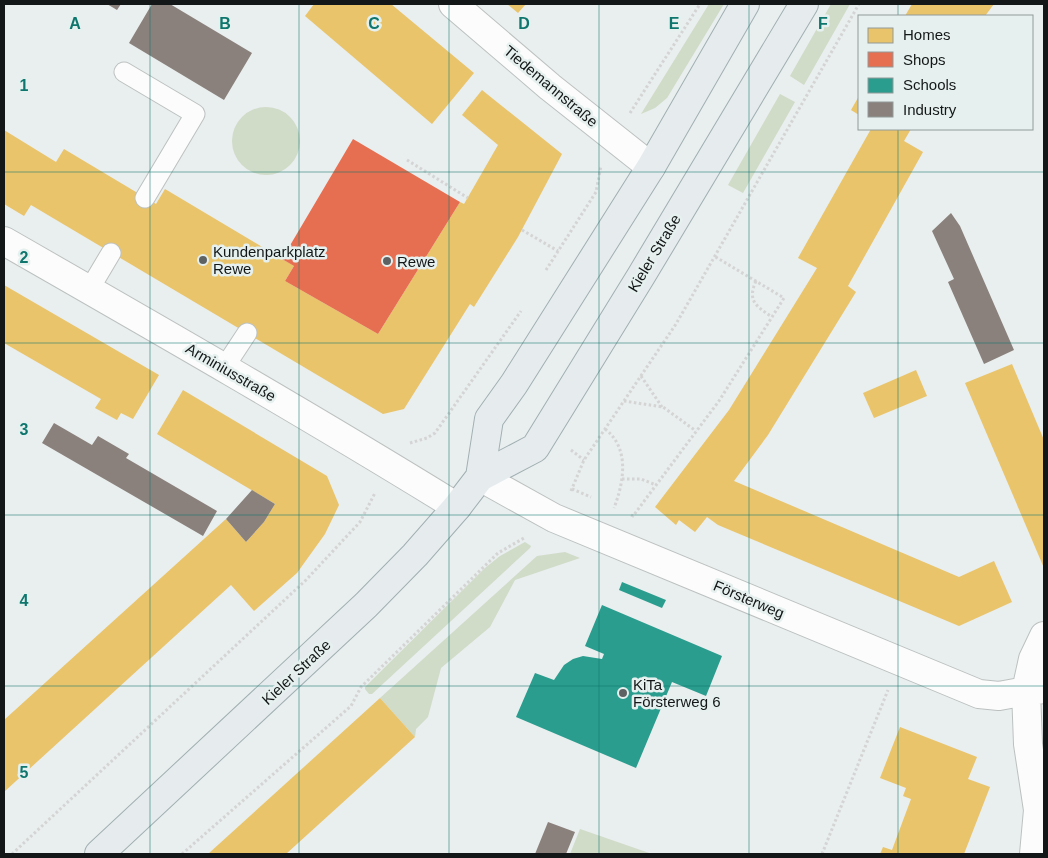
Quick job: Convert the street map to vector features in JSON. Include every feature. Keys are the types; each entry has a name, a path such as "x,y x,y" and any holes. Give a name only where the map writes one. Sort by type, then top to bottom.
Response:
{"main road":[{"name":"Kieler Straße","path":"480,477 489,419 514,384 651,167 745,4"},
{"name":"Kieler Straße","path":"99,854 366,605 415,555 457,507 480,477 535,448 641,276 804,4"}],"street":[{"name":"Tiedemannstraße","path":"453,4 550,87 651,167"},
{"name":"Arminiusstraße","path":"4,241 224,368 457,507"},
{"name":"Försterweg","path":"480,477 554,518 979,694 999,696 1035,690"},
{"path":"1034,854 1038,810 1028,744 1035,690 1034,659 1044,636"}],"lane":[{"path":"124,72 195,114 145,198"},
{"path":"89,290 111,253"},
{"path":"224,368 247,333"}],"path":[{"path":"625,119 700,4"},
{"path":"568,496 584,460 676,324 859,4"},
{"path":"407,160 468,198"},
{"path":"544,275 596,192 603,160"},
{"path":"522,230 558,251"},
{"path":"626,514 633,516 719,401 784,298 714,256"},
{"path":"756,282 752,297 754,302 772,317"},
{"path":"405,446 410,442 435,434 524,307"},
{"path":"641,376 663,407 696,431"},
{"path":"624,400 663,407"},
{"path":"606,429 617,440 622,460 620,493 614,508"},
{"path":"570,450 584,460"},
{"path":"622,479 640,479 656,485"},
{"path":"572,489 597,500"},
{"path":"12,854 306,580 360,522 376,491"},
{"path":"606,504 620,511"},
{"path":"182,854 351,706 360,687 498,553 530,535"},
{"path":"822,854 899,662"}],"green space":[{"path":"709,4 724,4 667,98 655,108 641,114"},
{"path":"831,4 850,4 804,85 790,76"},
{"path":"780,94 795,102 743,193 728,185"},
{"path":"266,107 279,110 290,117 297,128 300,141 297,154 290,165 279,172 266,175 253,172 242,165 235,154 232,141 235,128 242,117 253,110"},
{"path":"525,542 531,546 530,548 372,694 369,694 365,687 485,568 500,556"},
{"path":"565,552 580,558 515,580 490,627 441,668 428,717 416,729 415,737 380,698 537,556"},
{"path":"580,829 652,854 570,854"}],"building: Homes":[{"path":"314,4 391,4 474,73 432,124 305,16"},
{"path":"507,4 526,4 518,13"},
{"path":"912,4 994,4 986,15 906,15"},
{"path":"482,90 562,154 518,237 474,307 470,304 404,409 383,414 31,205 24,216 4,204 4,130 56,162 64,149 156,204 165,189 294,266 285,281 378,334 460,202 464,204 498,145 462,115"},
{"path":"858,98 858,114 851,110"},
{"path":"870,130 910,130 904,141 923,152 848,286 856,292 768,435 734,481 959,577 994,561 1012,602 959,626 718,525 707,517 695,532 679,520 676,525 655,507 729,410 817,268 798,258"},
{"path":"4,285 159,375 133,419 121,413 117,420 95,408 101,399 4,343"},
{"path":"1012,364 1044,440 1044,568 965,383"},
{"path":"916,370 927,396 874,418 863,393"},
{"path":"183,390 327,476 339,505 325,534 297,573 254,611 231,585 4,792 4,720 226,519 246,542 264,522 275,504 157,434"},
{"path":"380,698 415,737 286,854 208,854"},
{"path":"900,727 977,757 968,779 990,787 964,854 880,854 883,847 892,850 911,799 903,796 906,788 880,778"}],"building: Shops":[{"path":"353,139 460,202 378,334 285,281 294,266 282,259"}],"building: Schools":[{"path":"622,582 666,600 662,608 619,590"},
{"path":"602,605 722,656 706,696 672,682 636,768 516,717 535,673 554,680 564,665 573,659 583,656 602,659 604,654 585,646"}],"building: Industry":[{"path":"107,4 121,4 117,10"},
{"path":"152,4 170,4 252,53 224,100 129,43"},
{"path":"951,213 960,226 1014,350 984,364 948,282 954,279 932,231"},
{"path":"54,423 92,445 98,436 129,454 126,458 217,511 203,536 42,443"},
{"path":"252,490 275,504 264,522 246,542 226,519"},
{"path":"548,822 575,832 566,854 535,854"}],"place":[{"name":"Kundenparkplatz Rewe","path":"203,260"},
{"name":"Rewe","path":"387,261"},
{"name":"KiTa Försterweg 6","path":"623,693"}]}
